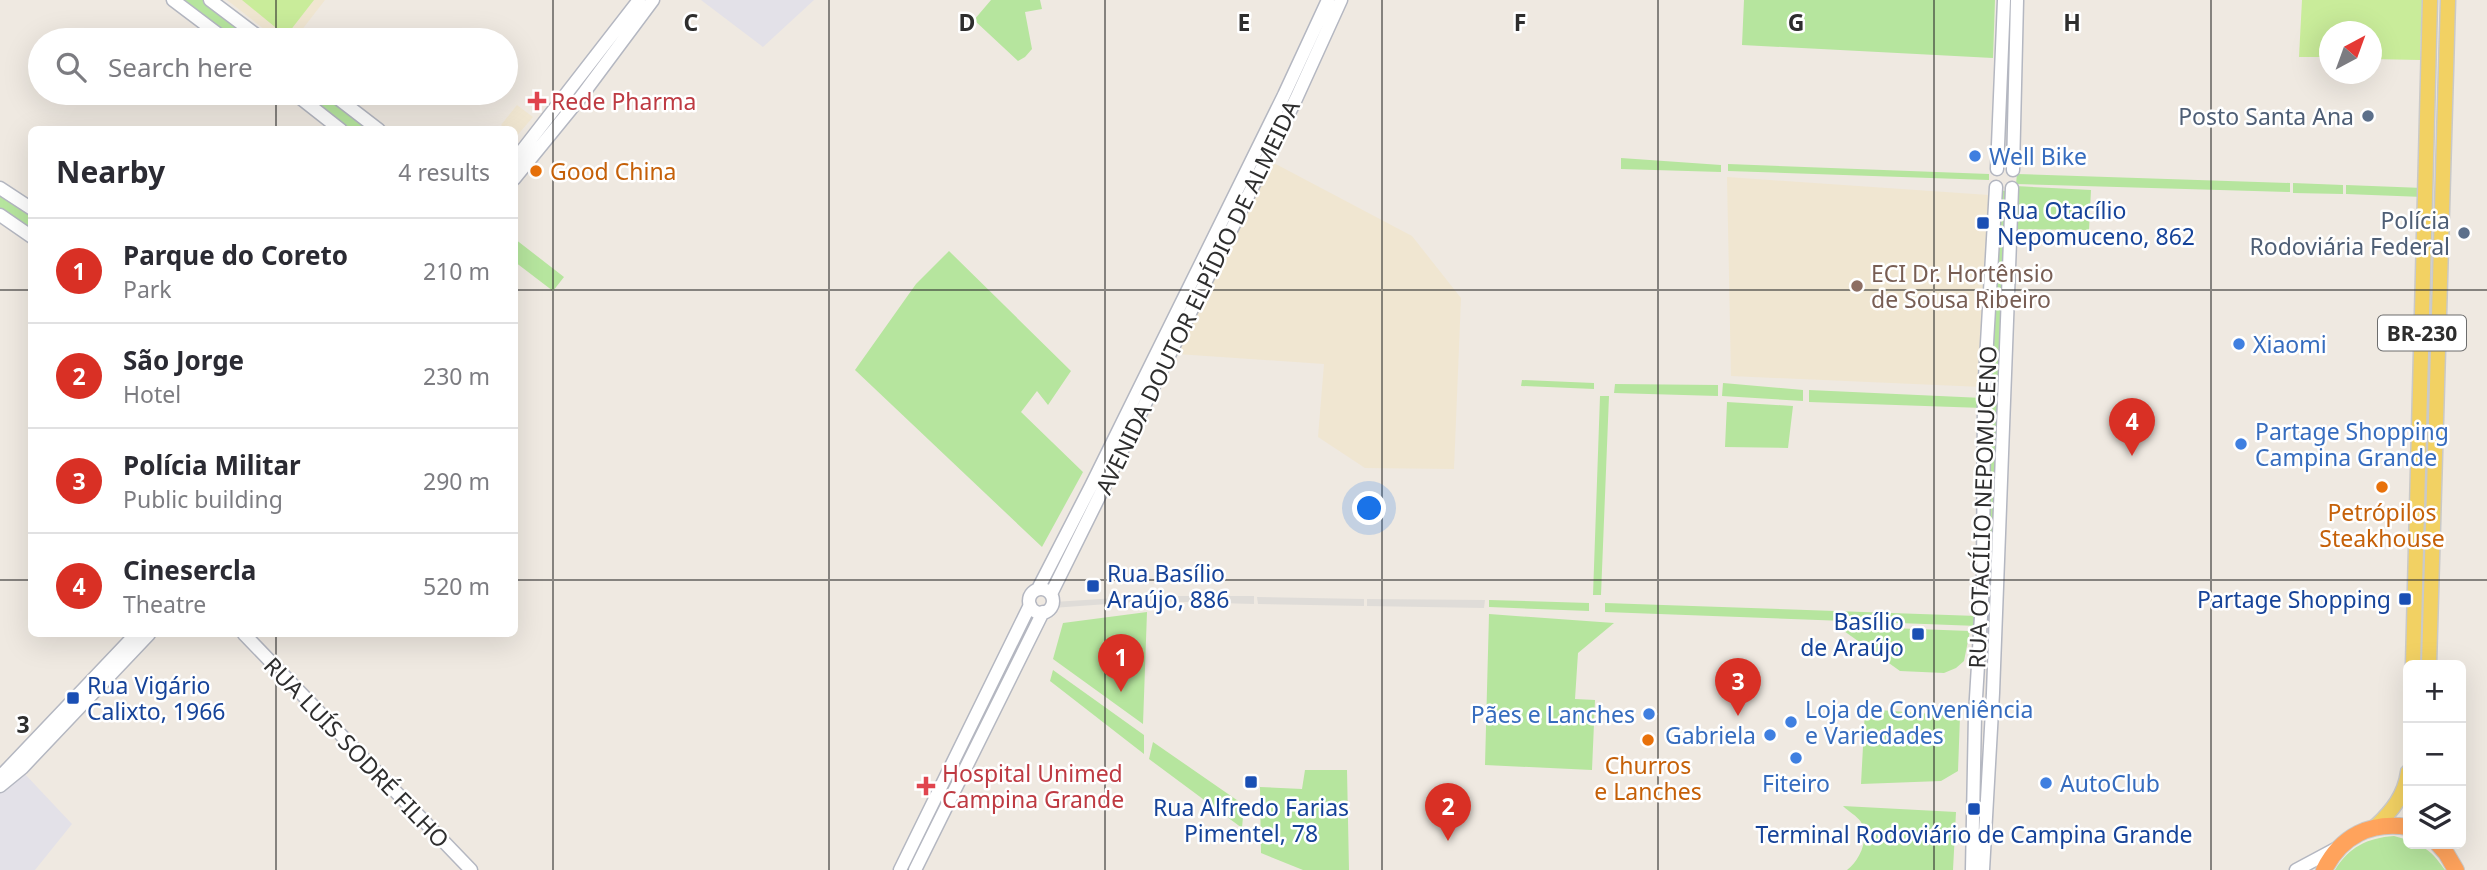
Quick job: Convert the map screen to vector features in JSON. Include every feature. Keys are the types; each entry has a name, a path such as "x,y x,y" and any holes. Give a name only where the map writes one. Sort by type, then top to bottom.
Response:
{"highway":[{"path":"2324,870 2339,847 2362,831 2376,826 2403,826"},
{"path":"2442,849 2457,869"}],"main road":[{"path":"173,0 210,28"},
{"path":"210,0 246,28"},
{"path":"518,156 639,0"},
{"path":"518,175 653,0"},
{"name":"AVENIDA DOUTOR ELPÍDIO DE ALMEIDA","path":"1038,589 1328,0"},
{"name":"AVENIDA DOUTOR ELPÍDIO DE ALMEIDA","path":"1051,594 1296,99 1341,0"},
{"path":"2004,0 1997,169 1993,176 1996,187 2002,190 2012,188 2016,181 2013,170 2017,0"},
{"name":"BR-230","path":"2413,660 2430,0"},
{"name":"BR-230","path":"2429,660 2448,0"},
{"path":"309,105 336,126"},
{"path":"347,105 374,126"},
{"path":"1997,169 2004,166 2013,170"},
{"name":"RUA OTACÍLIO NEPOMUCENO","path":"1972,870 1975,714 1983,584 1984,395 1996,187"},
{"path":"0,188 28,206"},
{"name":"RUA OTACÍLIO NEPOMUCENO","path":"1983,870 1993,693 2012,188"},
{"path":"0,215 28,234"},
{"path":"900,870 1030,605 1030,595 1038,589 1047,590 1051,594 1052,604 1043,612 915,870"},
{"path":"1030,605 1043,612"},
{"path":"0,777 133,637"},
{"path":"0,786 60,729 146,637"},
{"name":"RUA LUÍS SODRÉ FILHO","path":"247,637 471,870"},
{"path":"2376,826 2390,813 2402,796 2404,786"},
{"path":"2296,870 2339,847"}],"shaded area":[{"path":"227,0 325,0 303,28 263,28"},
{"path":"701,0 814,0 763,47"},
{"path":"2006,0 2016,0 2012,166 1998,166"},
{"path":"517,105 533,117 518,134 518,126 501,125"},
{"path":"1270,161 1412,236 1461,298 1454,469 1365,468 1318,437 1324,364 1177,354"},
{"name":"ECI Dr. Hortênsio de Sousa Ribeiro","path":"1727,177 1989,195 1982,387 1731,376"},
{"path":"1147,596 1254,596 1254,604 1149,601 1052,608 1054,602"},
{"path":"1257,597 1364,599 1364,606 1258,604"},
{"path":"1367,599 1485,600 1484,608 1367,606"},
{"path":"1030,609 1040,614 913,870 903,870"},
{"path":"22,771 72,824 35,870 0,870 0,793"}],"green space":[{"path":"178,0 206,0 243,28 214,28"},
{"path":"242,0 314,0 292,28 276,28"},
{"path":"991,0 1040,0 1042,9 1025,12 1032,49 1018,61 974,20"},
{"path":"1744,0 1995,0 1993,58 1742,45"},
{"path":"2302,0 2422,0 2420,60 2382,59 2382,21 2319,21 2319,57 2299,57"},
{"path":"314,105 343,105 370,126 341,126"},
{"path":"1621,158 1721,165 1721,172 1621,169"},
{"path":"1728,164 1989,174 1989,180 1728,171"},
{"path":"2017,174 2290,183 2290,192 2016,184"},
{"path":"2293,183 2343,185 2343,194 2293,193"},
{"path":"2346,185 2423,188 2423,197 2346,194"},
{"path":"2015,186 2091,190 2089,230 2013,229"},
{"path":"1997,190 2006,191 1993,602 1985,601"},
{"path":"0,193 28,212 28,230 0,211"},
{"path":"518,241 564,277 553,291 518,264"},
{"path":"949,251 1071,371 1048,405 1037,391 1021,412 1083,472 1042,547 855,370 916,284"},
{"path":"1522,380 1594,383 1594,389 1521,386"},
{"path":"1723,383 1803,390 1803,401 1722,396"},
{"path":"1615,384 1718,385 1718,396 1614,393"},
{"path":"1809,390 1983,398 1983,408 1809,402"},
{"path":"1600,396 1609,396 1601,595 1593,595"},
{"path":"1727,402 1793,406 1788,448 1725,447"},
{"path":"1489,600 1589,603 1589,611 1489,607"},
{"path":"1605,603 1977,616 1978,626 1605,612"},
{"path":"1147,612 1143,724 1053,659 1063,623"},
{"path":"1489,614 1614,623 1578,653 1575,699 1595,700 1592,770 1485,765"},
{"path":"1837,626 1970,631 1964,661 1944,673 1900,671"},
{"path":"1053,670 1144,735 1144,754 1050,681"},
{"path":"1865,709 1960,716 1958,771 1941,781 1861,784"},
{"path":"1153,742 1244,805 1242,828 1149,759"},
{"path":"1305,770 1347,770 1349,870 1303,870 1261,853 1260,787 1302,789"},
{"path":"1843,806 1956,812 1953,870 1847,870 1860,855 1864,828"},
{"path":"2394,836 2403,839 2403,849 2425,849 2445,870 2335,870 2346,855 2375,839"}],"place":[{"name":"Rede Pharma","path":"537,101"},
{"name":"Posto Santa Ana","path":"2368,116"},
{"name":"Well Bike","path":"1975,156"},
{"name":"Good China","path":"536,171"},
{"name":"Rua Otacílio Nepomuceno, 862","path":"1983,223"},
{"name":"Polícia Rodoviária Federal","path":"2464,233"},
{"name":"ECI Dr. Hortênsio de Sousa Ribeiro","path":"1857,286"},
{"name":"Xiaomi","path":"2239,344"},
{"name":"Partage Shopping Campina Grande","path":"2241,444"},
{"name":"Cinesercla","path":"2132,456"},
{"name":"Petrópilos Steakhouse","path":"2382,487"},
{"name":"Rua Basílio Araújo, 886","path":"1093,586"},
{"name":"Partage Shopping","path":"2405,599"},
{"name":"Basílio de Araújo","path":"1918,634"},
{"name":"Parque do Coreto","path":"1121,692"},
{"name":"Rua Vigário Calixto, 1966","path":"73,698"},
{"name":"Pães e Lanches","path":"1649,714"},
{"name":"Polícia Militar","path":"1738,716"},
{"name":"Loja de Conveniência e Variedades","path":"1791,722"},
{"name":"Gabriela","path":"1770,735"},
{"name":"Churros e Lanches","path":"1648,740"},
{"name":"Fiteiro","path":"1796,758"},
{"name":"Rua Alfredo Farias Pimentel, 78","path":"1251,782"},
{"name":"AutoClub","path":"2046,783"},
{"name":"Hospital Unimed Campina Grande","path":"926,786"},
{"name":"Terminal Rodoviário de Campina Grande","path":"1974,809"},
{"name":"São Jorge","path":"1448,841"}]}
